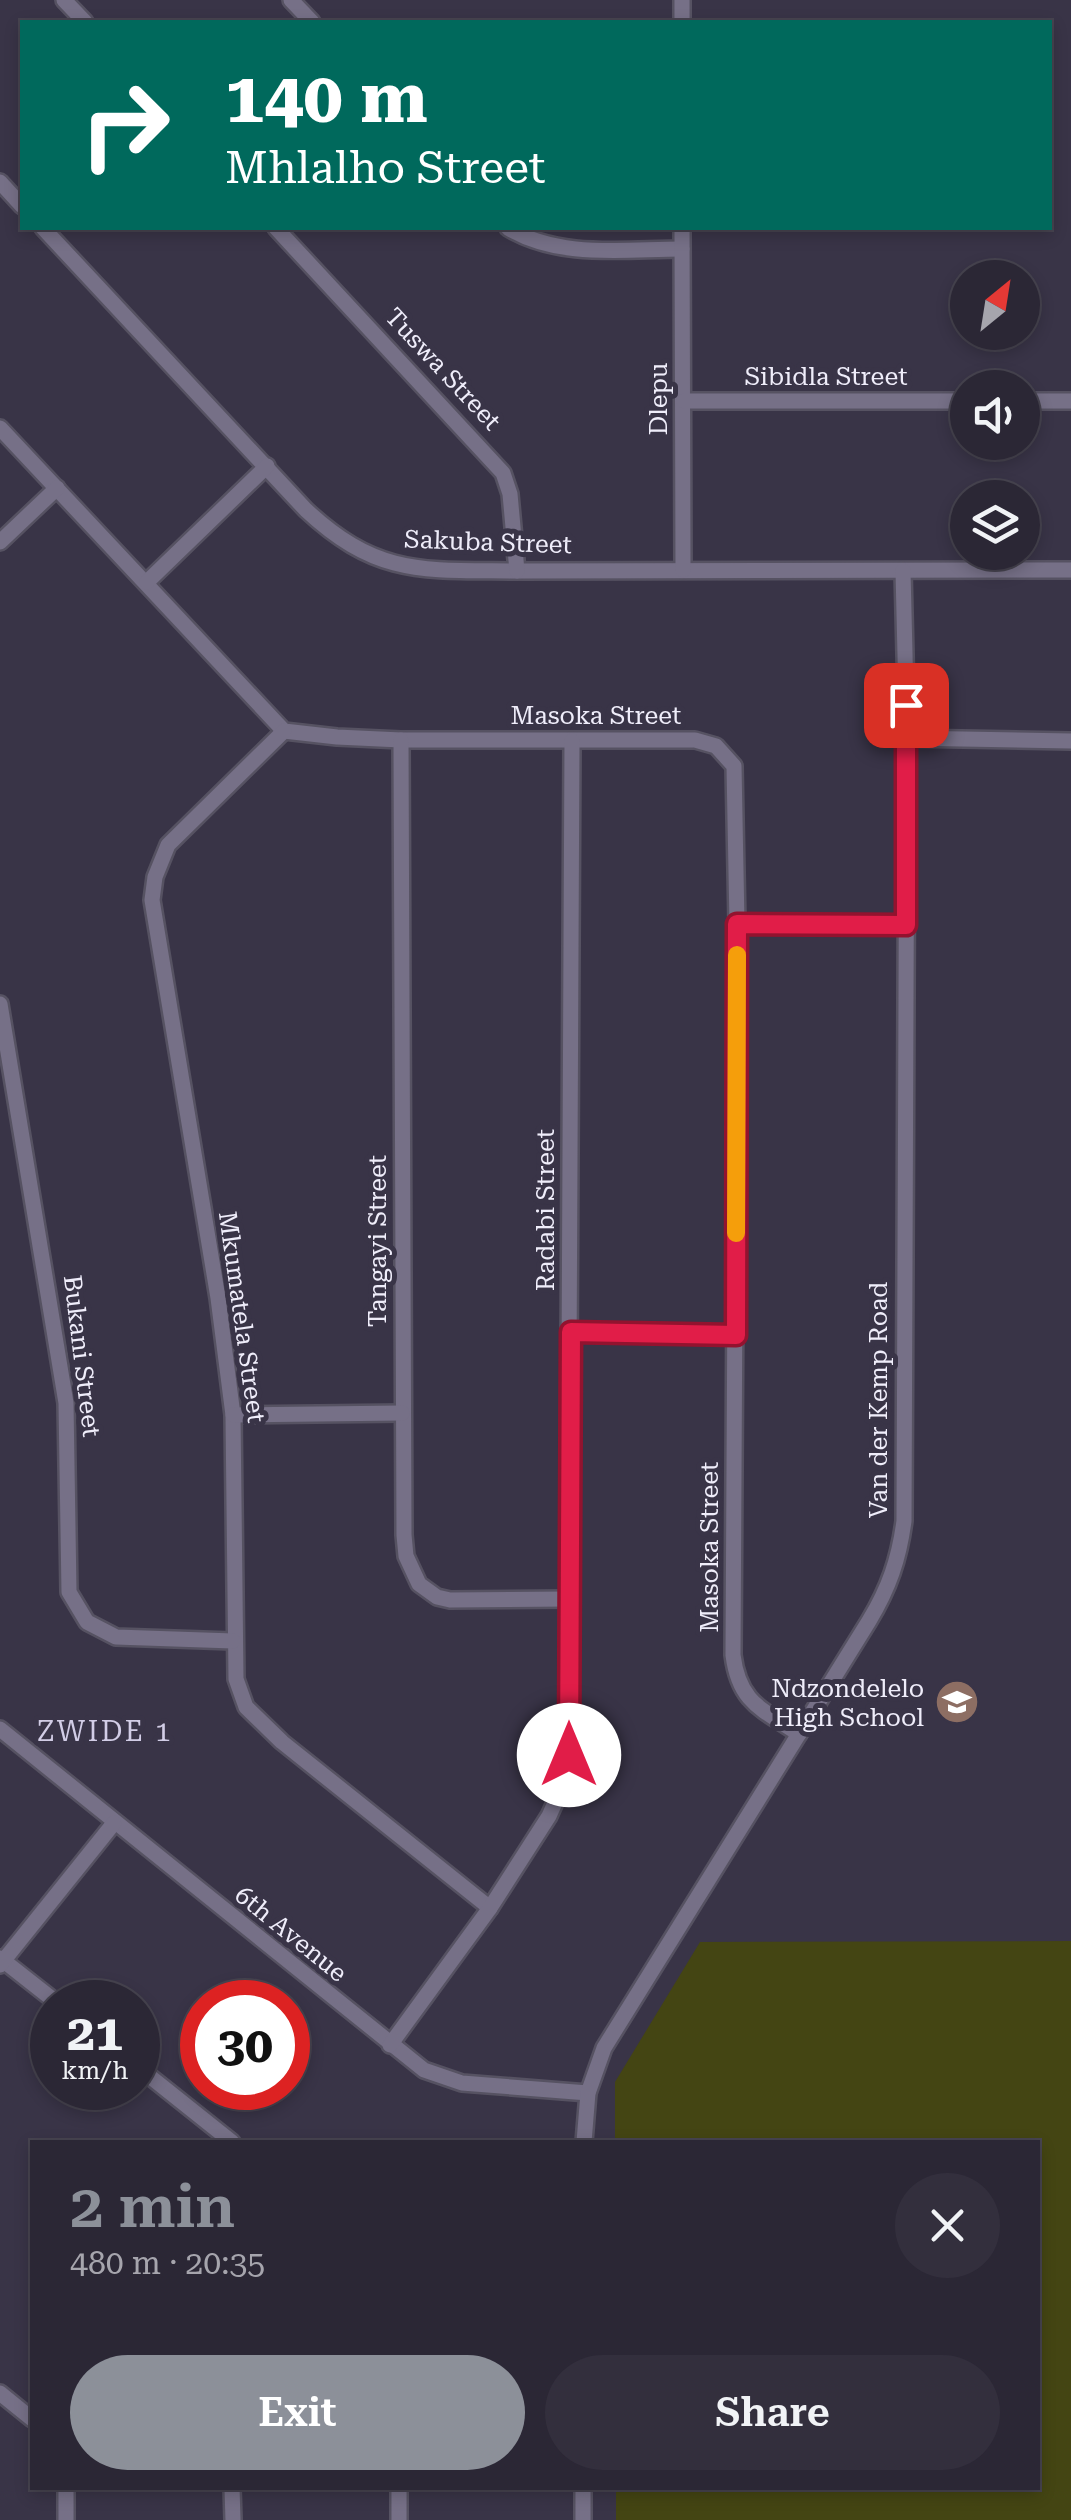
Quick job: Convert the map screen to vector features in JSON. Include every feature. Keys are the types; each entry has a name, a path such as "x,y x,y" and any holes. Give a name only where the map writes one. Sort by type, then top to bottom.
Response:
{"street":[{"path":"64,0 83,20"},
{"path":"291,0 310,20"},
{"path":"0,182 20,204"},
{"name":"Sakuba Street","path":"44,230 331,534 373,557 418,568 516,571 1071,570"},
{"name":"Tuswa Street","path":"278,230 503,473 510,494 516,571"},
{"path":"512,230 561,248 682,249"},
{"name":"Dlepu","path":"682,230 684,570"},
{"name":"Sibidla Street","path":"684,400 950,400"},
{"path":"1040,401 1071,401"},
{"path":"0,428 284,731"},
{"path":"147,582 267,466"},
{"path":"0,542 57,488"},
{"name":"Van der Kemp Road","path":"584,2140 594,2068 883,1598 902,1538 907,738 903,571"},
{"name":"Masoka Street","path":"284,731 400,740 695,740 724,752 737,774 733,1655 736,1677 748,1699 799,1734"},
{"name":"Mkumatela Street","path":"284,731 168,846 155,877 152,900 218,1298 233,1415 234,1641 239,1694 260,1722 490,1908"},
{"path":"907,738 1071,740"},
{"name":"Tangayi Street","path":"400,740 402,1414 404,1536 410,1570 419,1584 437,1597 450,1600 568,1599"},
{"name":"Radabi Street","path":"390,2045 490,1908 550,1816 567,1776 572,741"},
{"path":"737,924 906,925"},
{"name":"Bukani Street","path":"0,1004 66,1403 69,1592 87,1622 116,1637 234,1641"},
{"path":"571,1332 736,1335"},
{"path":"233,1415 402,1414"},
{"name":"6th Avenue","path":"0,1729 424,2070 442,2078 588,2093"},
{"path":"30,1983 1,1961 114,1823"},
{"path":"160,2087 213,2136"},
{"path":"0,2393 30,2417"},
{"path":"66,2490 66,2520"},
{"path":"232,2490 232,2520"},
{"path":"399,2490 399,2520"},
{"path":"583,2490 583,2520"}],"shaded area":[{"path":"1071,1941 1071,2520 616,2520 616,2490 1040,2490 1040,2140 615,2140 615,2082 700,1942"}],"slow traffic":[{"path":"736,1233 737,955"}],"place":[{"name":"Ndzondelelo High School","path":"957,1702"}],"district":[{"name":"ZWIDE 1","path":"105,1731"}],"route":[{"path":"569,1755 571,1332 736,1335 737,924 906,925 906,705"}]}
